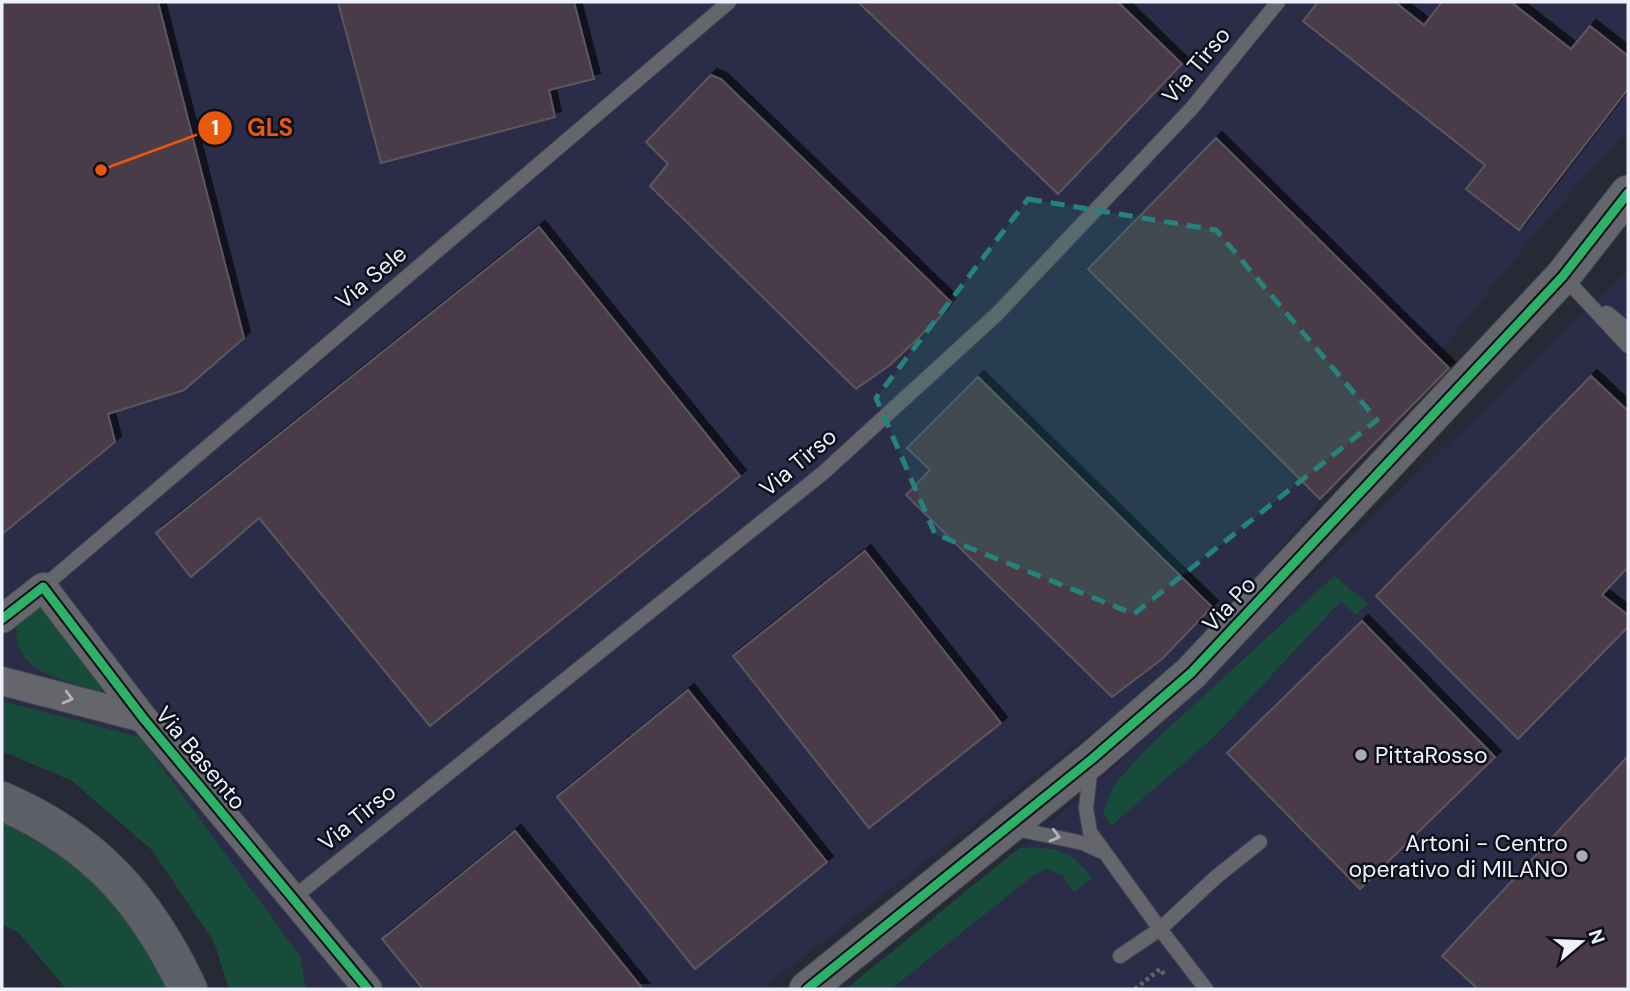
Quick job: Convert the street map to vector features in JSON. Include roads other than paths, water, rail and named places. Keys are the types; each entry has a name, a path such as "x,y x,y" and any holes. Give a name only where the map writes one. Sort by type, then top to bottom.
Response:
{"main road":[{"path":"2,801 63,831 101,861 155,925 188,989"}],"street":[{"name":"Via Po","path":"807,989 1092,759 1191,673 1563,276 1628,193"},
{"path":"2,619 43,587"},
{"name":"Via Basento","path":"43,587 143,718 368,989"},
{"name":"Via Basento","path":"2,681 143,718"}],"lane":[{"name":"Via Sele","path":"43,587 729,2"},
{"name":"Via Tirso","path":"293,898 834,463 997,314 1192,108 1278,2"},
{"path":"1563,276 1628,330"},
{"path":"1563,276 1628,346"},
{"path":"1092,759 1086,808 1090,832 1101,852 1206,989"},
{"path":"1008,827 1083,843 1101,852"},
{"path":"1120,956 1160,929 1216,877 1260,842"}],"place":[{"name":"GLS","path":"101,170"},
{"name":"PittaRosso","path":"1361,755"},
{"name":"Artoni - Centro operativo di MILANO","path":"1582,856"}]}
